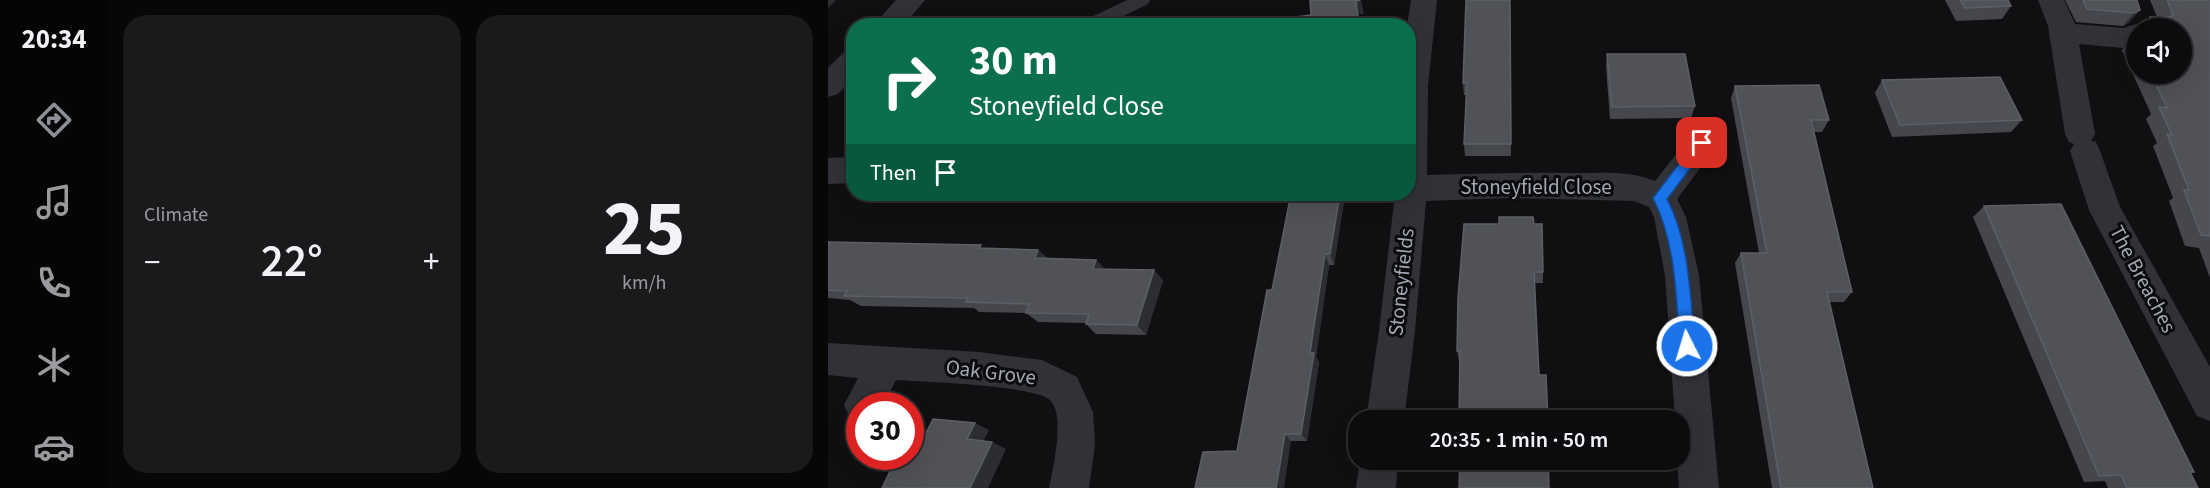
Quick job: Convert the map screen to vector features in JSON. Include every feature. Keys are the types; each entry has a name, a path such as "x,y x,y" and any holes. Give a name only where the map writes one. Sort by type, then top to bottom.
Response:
{"street":[{"path":"894,18 912,0"},
{"name":"Stoneyfields","path":"1416,53 1424,0"},
{"name":"The Breaches","path":"2051,0 2063,33 2082,142 2105,210 2210,403"},
{"path":"2063,33 2123,38 2126,35"},
{"path":"828,86 846,67"},
{"path":"1699,488 1682,275 1670,217 1660,198 1702,143"},
{"path":"828,171 846,170"},
{"name":"Stoneyfield Close","path":"1416,189 1510,185 1610,186 1638,188 1660,198"},
{"name":"Stoneyfields","path":"1386,410 1410,201"},
{"name":"Oak Grove","path":"829,359 979,369 1042,376 1064,389 1074,412 1076,446 1069,488"},
{"path":"870,392 886,363"},
{"path":"1376,488 1378,470"}],"lane":[{"path":"1104,18 1142,0"}],"building":[{"path":"1310,0 1360,0 1356,1 1358,18 1289,18 1311,15"},
{"path":"1466,0 1510,0 1511,144 1464,144 1467,82 1463,83"},
{"path":"1960,0 2008,0 2011,6 1965,8"},
{"path":"2083,0 2137,0 2140,10 2134,13 2087,9"},
{"path":"2167,0 2210,0 2210,236 2201,235 2184,190 2189,190 2167,134 2172,135 2159,107 2167,108 2156,84 2192,84 2192,18 2150,18 2173,15"},
{"path":"1607,54 1685,54 1695,106 1612,107"},
{"path":"2000,77 2022,120 1900,125 1882,80"},
{"path":"1819,85 1829,120 1811,120 1852,292 1827,292 1873,488 1781,488 1741,253 1767,253 1735,86"},
{"path":"1290,201 1339,201 1330,254 1325,254 1310,353 1314,353 1301,434 1285,434 1276,488 1195,488 1203,452 1237,451 1267,290 1272,290"},
{"path":"2061,204 2194,472 2190,472 2198,488 2127,488 2121,475 2099,476 1984,206"},
{"path":"1499,217 1533,217 1534,224 1542,224 1543,272 1534,272 1539,375 1546,375 1548,410 1459,410 1458,298 1464,224 1499,224"},
{"path":"828,242 981,245 979,248 1038,250 1035,258 1096,260 1093,269 1154,270 1137,325 1086,324 1089,314 1026,313 1029,304 966,302 968,298 844,296 847,291 828,290"},
{"path":"933,419 975,423 967,439 992,442 970,488 882,488 891,470 924,470 924,437"},
{"path":"1460,470 1548,470 1549,488 1459,488"}],"route":[{"path":"1687,346 1682,275 1670,217 1660,198 1702,143"}]}
